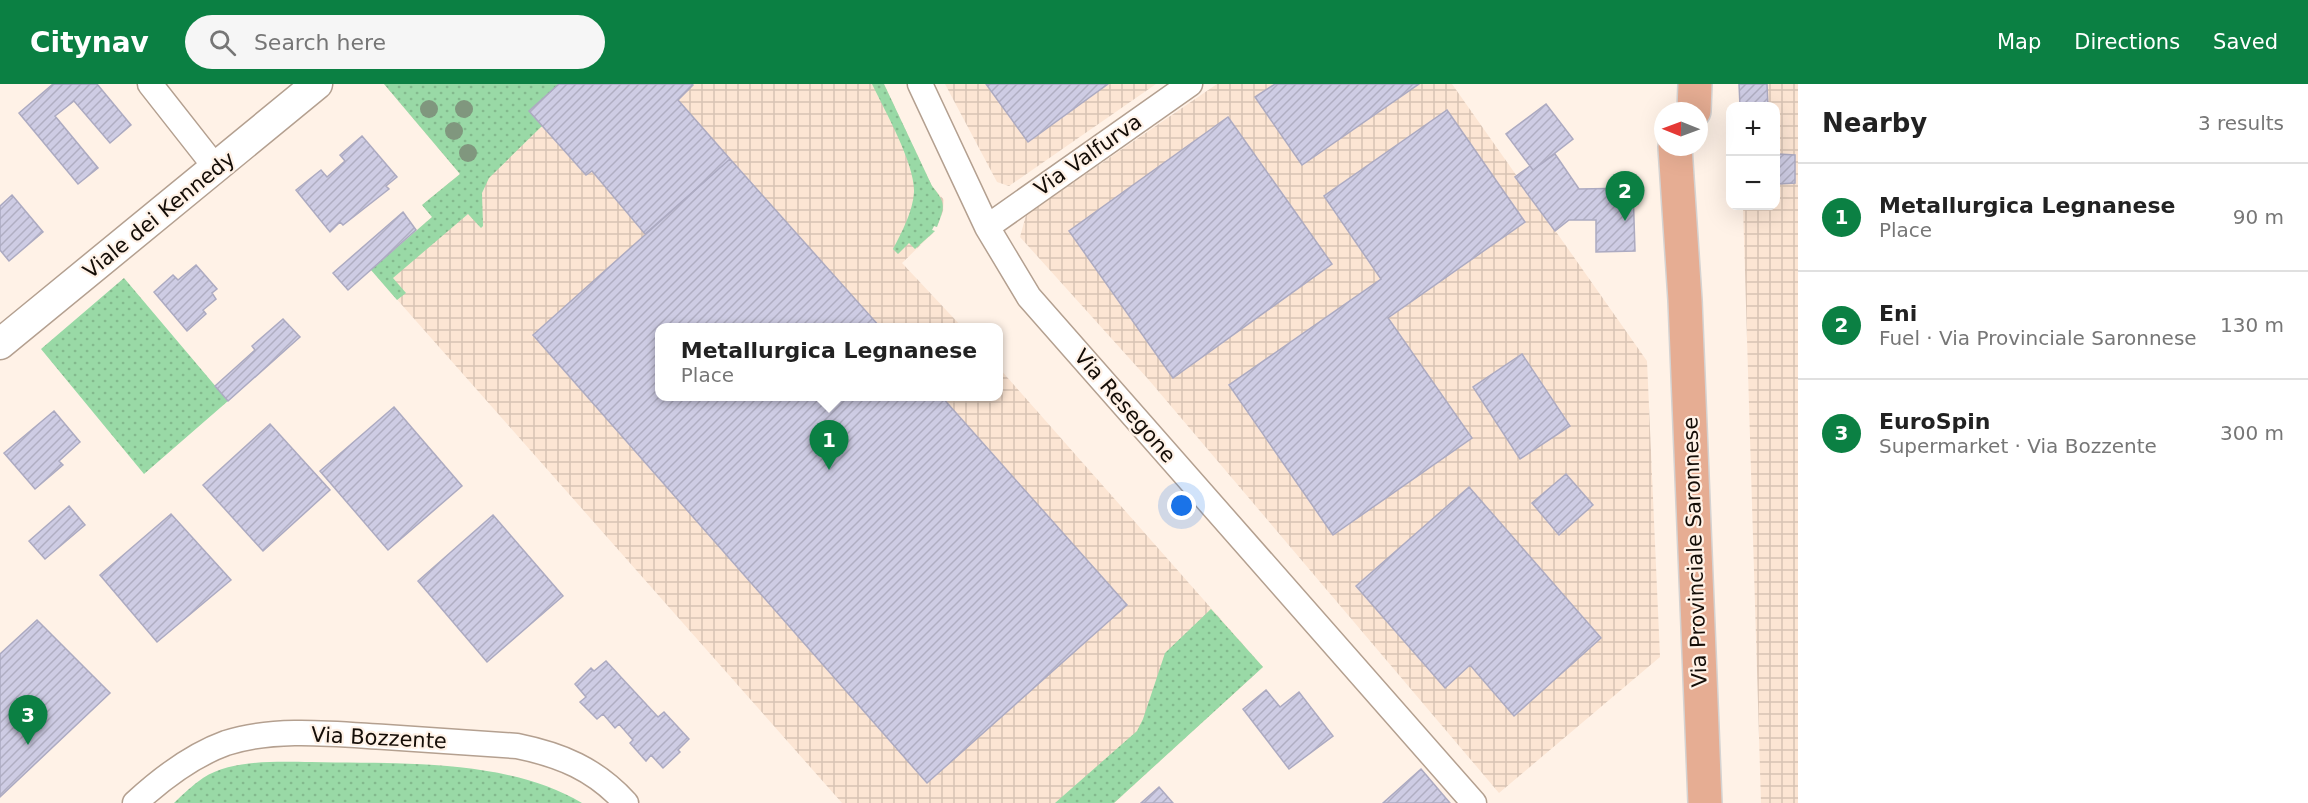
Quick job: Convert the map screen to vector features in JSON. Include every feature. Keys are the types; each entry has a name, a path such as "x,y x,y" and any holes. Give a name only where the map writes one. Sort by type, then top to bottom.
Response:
{"main road":[{"path":"1673,84 1674,102"},
{"path":"1694,102 1695,84"},
{"name":"Via Provinciale Saronnese","path":"1676,156 1685,300 1705,803"},
{"name":"Via Provinciale Saronnese","path":"1685,300 1693,156"}],"street":[{"path":"150,84 216,168"},
{"name":"Viale dei Kennedy","path":"0,344 317,84"},
{"name":"Via Resegone","path":"920,84 987,227 1029,297 1474,803"},
{"name":"Via Valfurva","path":"987,227 1190,84"},
{"name":"Via Bozzente","path":"135,803 162,779 205,753 225,744 247,738 324,733 517,746 545,752 580,766 626,803"}],"shaded area":[{"path":"384,84 884,84 932,186 944,200 937,227 934,226 932,230 935,231 902,263 958,323 655,323 655,401 1003,401 1003,373 1263,667 1114,803 842,803 371,270 432,217 422,205 460,174"},
{"path":"945,84 1156,84 1009,186 997,182"},
{"path":"1217,84 1452,84 1647,361 1660,657 1499,793 1148,379 1020,237 1026,215"},
{"path":"1739,84 1798,84 1798,803 1761,803 1743,210 1780,210 1780,102 1740,102"}],"green space":[{"path":"384,84 559,84 529,111 542,126 489,178 482,193 483,226 481,228 468,214 393,278 406,293 397,300 371,270 432,217 422,205 460,174"},
{"path":"872,84 884,84 943,205 937,227 934,226 932,230 935,231 915,249 909,243 898,254 893,249 912,207 913,180 905,153"},
{"path":"124,278 228,401 144,474 41,349"},
{"path":"1211,609 1263,667 1114,803 1055,803 1137,731 1165,653"},
{"path":"284,762 450,766 520,778 553,788 582,803 174,803 203,778 228,767"}],"building":[{"path":"53,84 97,84 131,125 110,143 74,101 55,116 98,168 78,184 19,113"},
{"path":"559,84 692,84 678,100 730,159 645,234 592,171 586,175 529,111"},
{"path":"986,84 1108,84 1028,142"},
{"path":"1275,84 1419,84 1302,165 1255,97"},
{"path":"1739,84 1767,84 1768,102 1740,102"},
{"path":"1546,104 1573,139 1533,170 1506,134"},
{"path":"1447,110 1525,222 1388,318 1472,438 1333,535 1229,385 1381,279 1324,196"},
{"path":"1228,117 1332,264 1173,378 1069,231"},
{"path":"362,136 397,177 386,186 389,189 343,225 340,222 330,232 296,190 321,170 327,177 345,161 340,155"},
{"path":"1555,154 1579,189 1633,188 1635,251 1596,252 1596,220 1569,220 1555,231 1515,177 1530,166 1533,170"},
{"path":"1780,154 1795,155 1795,183 1780,184"},
{"path":"730,159 876,323 655,323 655,401 945,401 1127,605 927,783 533,335"},
{"path":"12,195 43,232 9,261 0,250 0,206"},
{"path":"403,212 416,230 348,290 333,273"},
{"path":"196,265 217,289 212,293 216,299 203,310 206,314 187,331 154,292 173,275 178,280"},
{"path":"283,319 300,337 228,401 215,386 255,350 252,346"},
{"path":"1522,354 1570,426 1520,459 1473,387"},
{"path":"394,407 462,486 388,550 320,471"},
{"path":"54,411 80,442 59,461 63,465 35,489 4,453"},
{"path":"270,424 330,490 263,551 203,485"},
{"path":"1566,474 1593,505 1559,535 1532,503"},
{"path":"1469,487 1601,638 1514,716 1470,665 1445,688 1356,586"},
{"path":"69,506 85,525 45,559 29,541"},
{"path":"171,514 231,580 157,642 100,575"},
{"path":"493,515 563,596 487,662 418,581"},
{"path":"37,620 110,693 0,797 0,654"},
{"path":"606,661 658,717 664,712 689,739 678,750 680,752 663,768 651,755 646,761 630,743 633,740 619,724 615,728 603,714 597,719 580,702 586,697 575,684 591,668 594,671"},
{"path":"1266,690 1280,707 1299,692 1333,736 1289,769 1243,709"},
{"path":"1421,769 1450,803 1383,803"},
{"path":"1159,787 1173,803 1141,803"}],"place":[{"name":"Eni","path":"1625,221"},
{"name":"Metallurgica Legnanese","path":"829,470"},
{"name":"EuroSpin","path":"28,745"}]}
